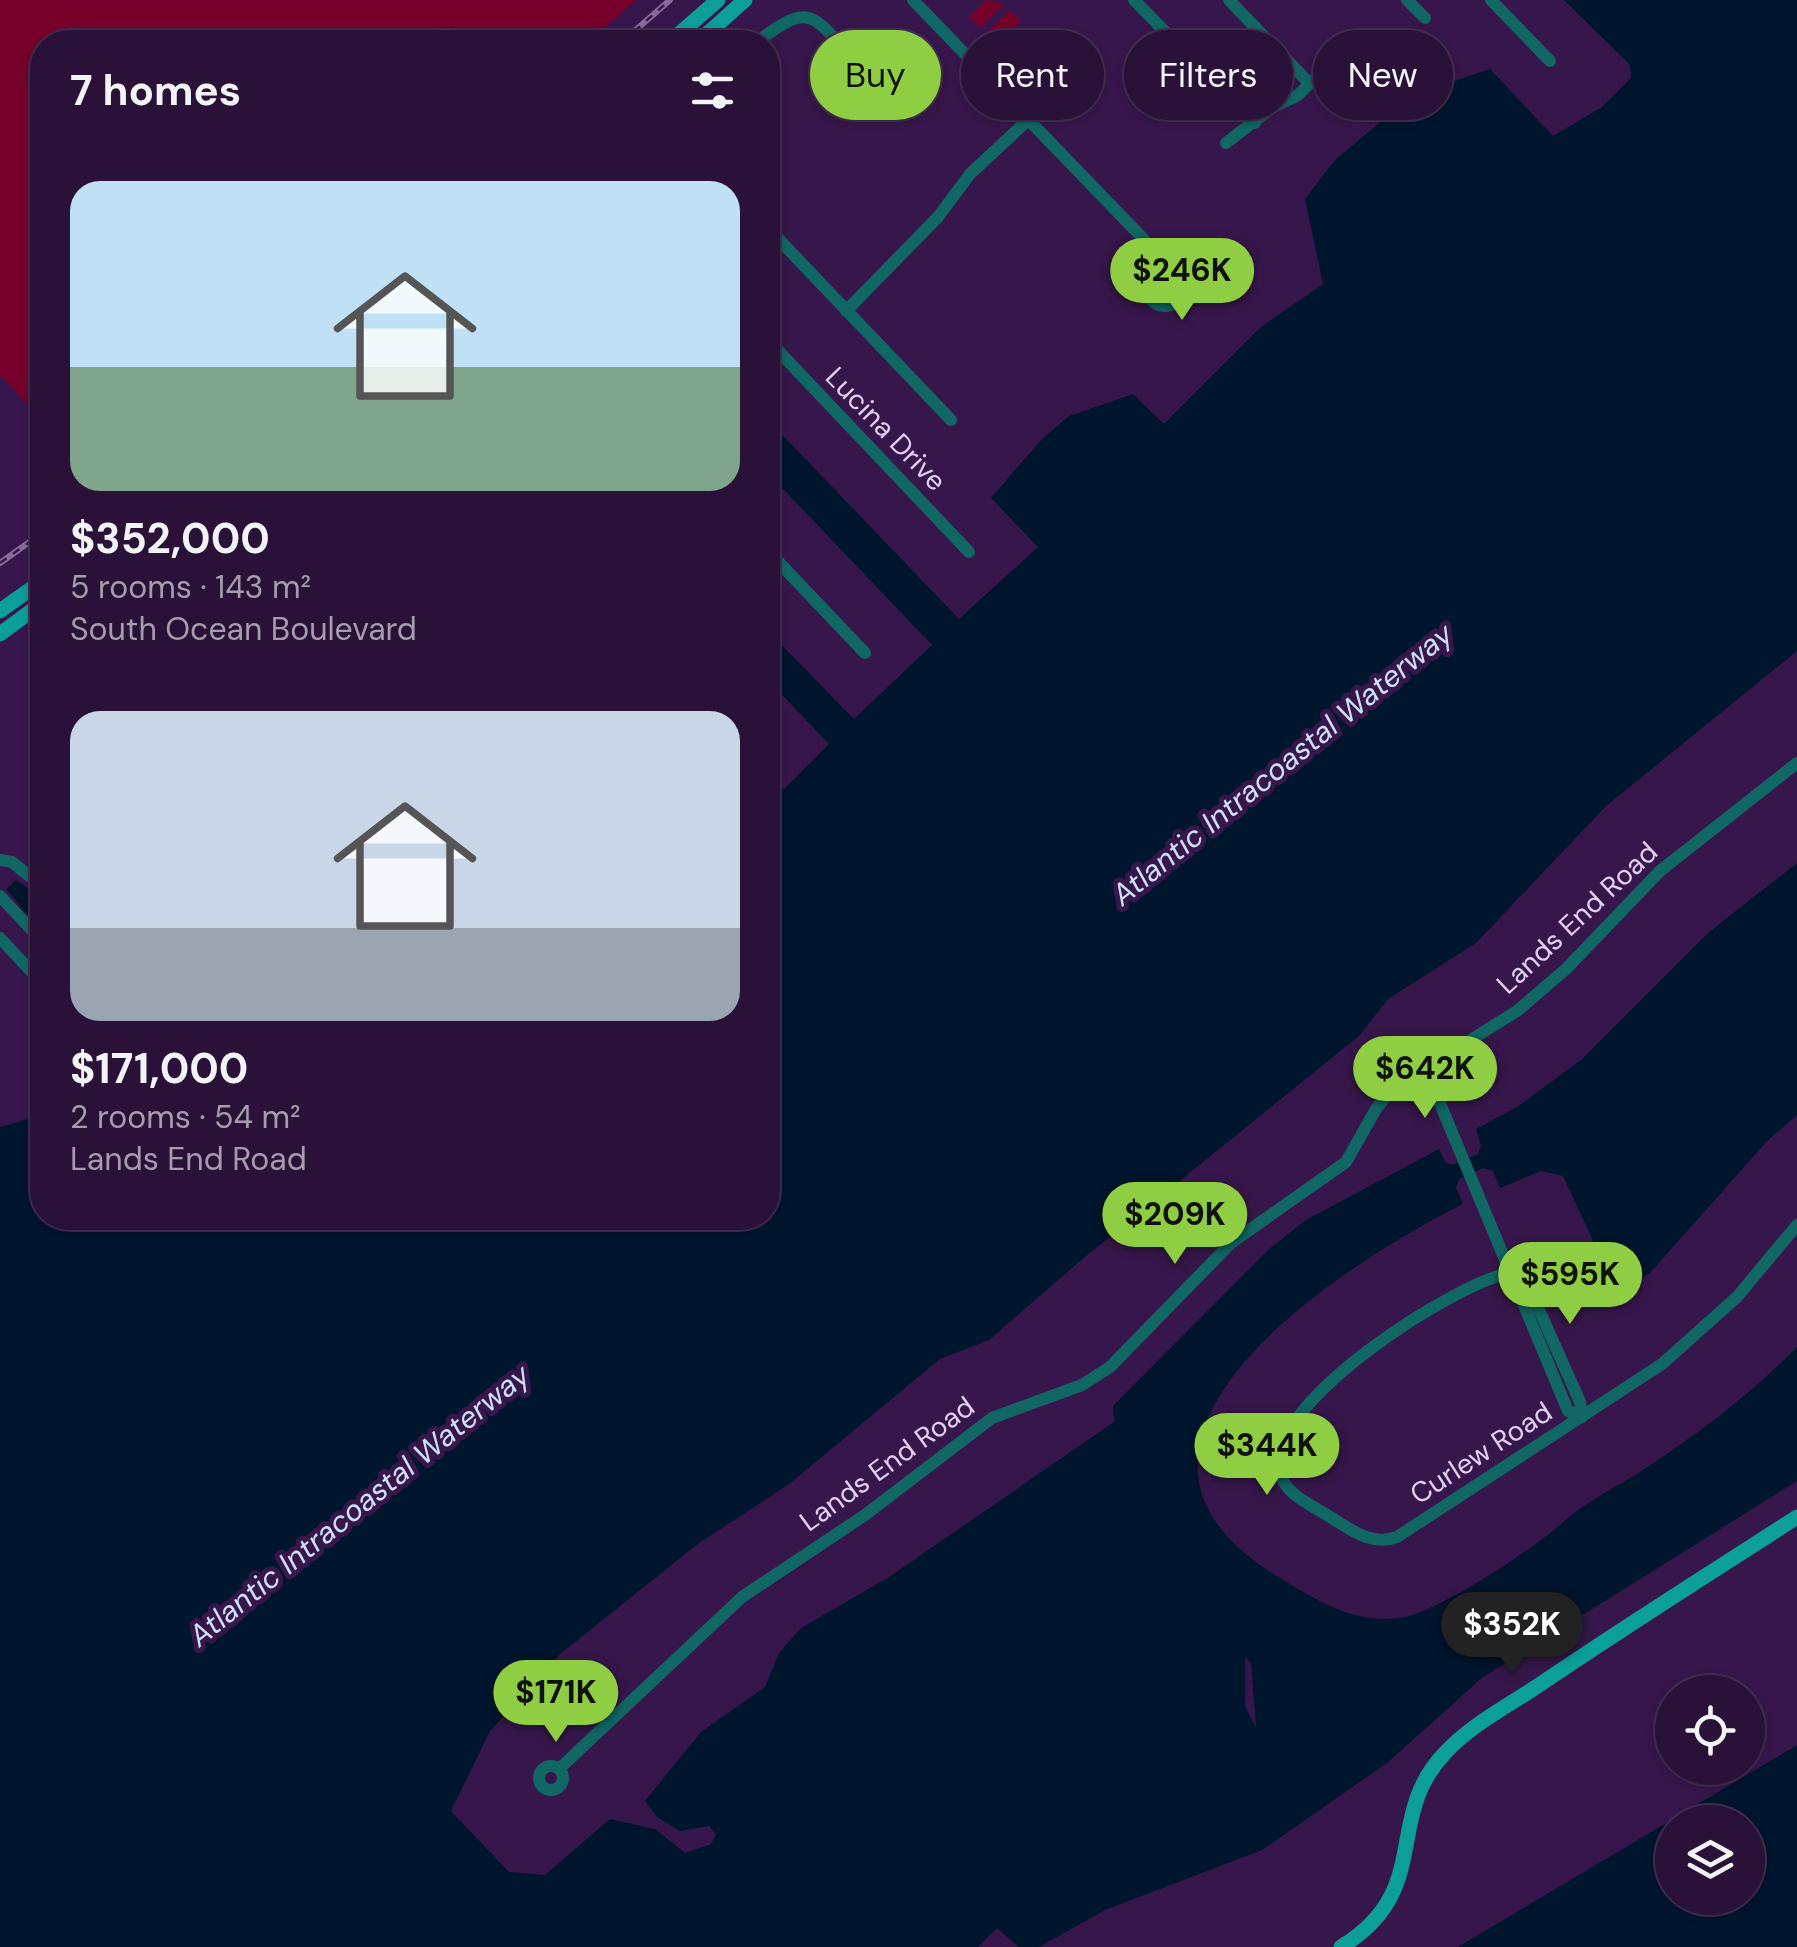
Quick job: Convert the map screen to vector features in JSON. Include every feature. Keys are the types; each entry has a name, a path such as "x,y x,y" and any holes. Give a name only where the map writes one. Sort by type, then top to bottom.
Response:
{"main road":[{"path":"684,30 718,0"},
{"path":"711,30 745,0"},
{"path":"0,612 30,590"},
{"path":"0,634 30,612"},
{"path":"1341,1947 1374,1923 1393,1898 1402,1876 1417,1796 1445,1752 1602,1643 1797,1517"}],"street":[{"path":"913,0 961,50"},
{"path":"1134,0 1254,123"},
{"path":"1229,0 1310,84"},
{"path":"1408,0 1425,18"},
{"path":"1491,0 1550,61"},
{"path":"770,30 786,16 800,12 812,14 827,30"},
{"path":"1226,143 1313,81"},
{"path":"846,311 938,216 970,174 1028,120 1158,254 1163,270"},
{"path":"780,241 951,420"},
{"name":"Lucina Drive","path":"780,353 969,552"},
{"path":"780,563 866,653"},
{"name":"Lands End Road","path":"560,1769 742,1597 865,1514 992,1418 1082,1384 1122,1358 1231,1243 1346,1162 1397,1080 1517,1011 1566,969 1644,886 1797,763"},
{"path":"0,860 12,862 30,876"},
{"path":"0,896 30,929"},
{"path":"0,938 30,970"},
{"path":"1424,1065 1514,1272 1512,1283 1568,1411 1582,1417 1691,1341 1738,1297 1797,1225"},
{"name":"Curlew Road","path":"1514,1272 1494,1277 1420,1316 1339,1376 1282,1441 1278,1462 1281,1478 1290,1492 1363,1537 1390,1540 1582,1417"}],"shaded area":[{"path":"0,0 636,0 602,30 30,30 30,407 0,375"},
{"path":"986,0 1005,4 980,28 969,17"},
{"path":"1010,10 1021,21 1012,30 989,30"}],"water":[{"name":"Atlantic Intracoastal Waterway","path":"1564,0 1797,0 1797,651 1606,806 1476,943 1388,999 1359,1036 1080,1261 989,1340 940,1359 789,1484 699,1543 560,1654 490,1731 451,1811 509,1872 545,1875 610,1819 655,1829 685,1853 711,1844 716,1834 709,1826 680,1831 657,1817 645,1801 701,1732 765,1687 779,1653 801,1628 889,1577 1114,1422 1113,1406 1268,1250 1306,1220 1439,1149 1445,1162 1453,1165 1478,1154 1481,1145 1476,1129 1517,1107 1581,1060 1708,933 1797,863 1797,1115 1768,1140 1650,1273 1630,1285 1618,1283 1608,1273 1563,1176 1541,1171 1500,1188 1493,1171 1483,1168 1459,1179 1456,1188 1463,1204 1354,1268 1296,1312 1245,1361 1210,1414 1198,1468 1216,1522 1272,1573 1335,1608 1386,1619 1405,1617 1441,1603 1509,1563 1579,1509 1704,1427 1797,1347 1797,1481 1483,1677 1387,1763 1262,1850 1105,1910 1039,1947 1019,1947 997,1928 978,1947 0,1947 0,1127 30,1118 30,1230 780,1230 780,785 784,789 829,744 780,693 780,643 854,719 932,645 780,486 780,433 959,619 1038,547 991,498 1042,439 1069,416 1133,394 1164,424 1261,327 1323,284 1305,199 1335,160 1383,120 1453,120 1453,82 1490,69 1553,136 1602,107 1631,78 1630,65","holes":["1245,1657 1251,1663 1256,1728 1245,1706"]},
{"path":"451,27 467,30 424,30"},
{"path":"16,880 30,890 30,918 6,889"},
{"path":"1797,1745 1797,1947 1458,1947 1655,1830 1655,1915 1765,1915 1765,1805 1696,1805 1730,1785 1765,1785 1765,1764"}],"railway":[{"path":"636,30 670,0"},
{"path":"0,563 30,542"}]}
